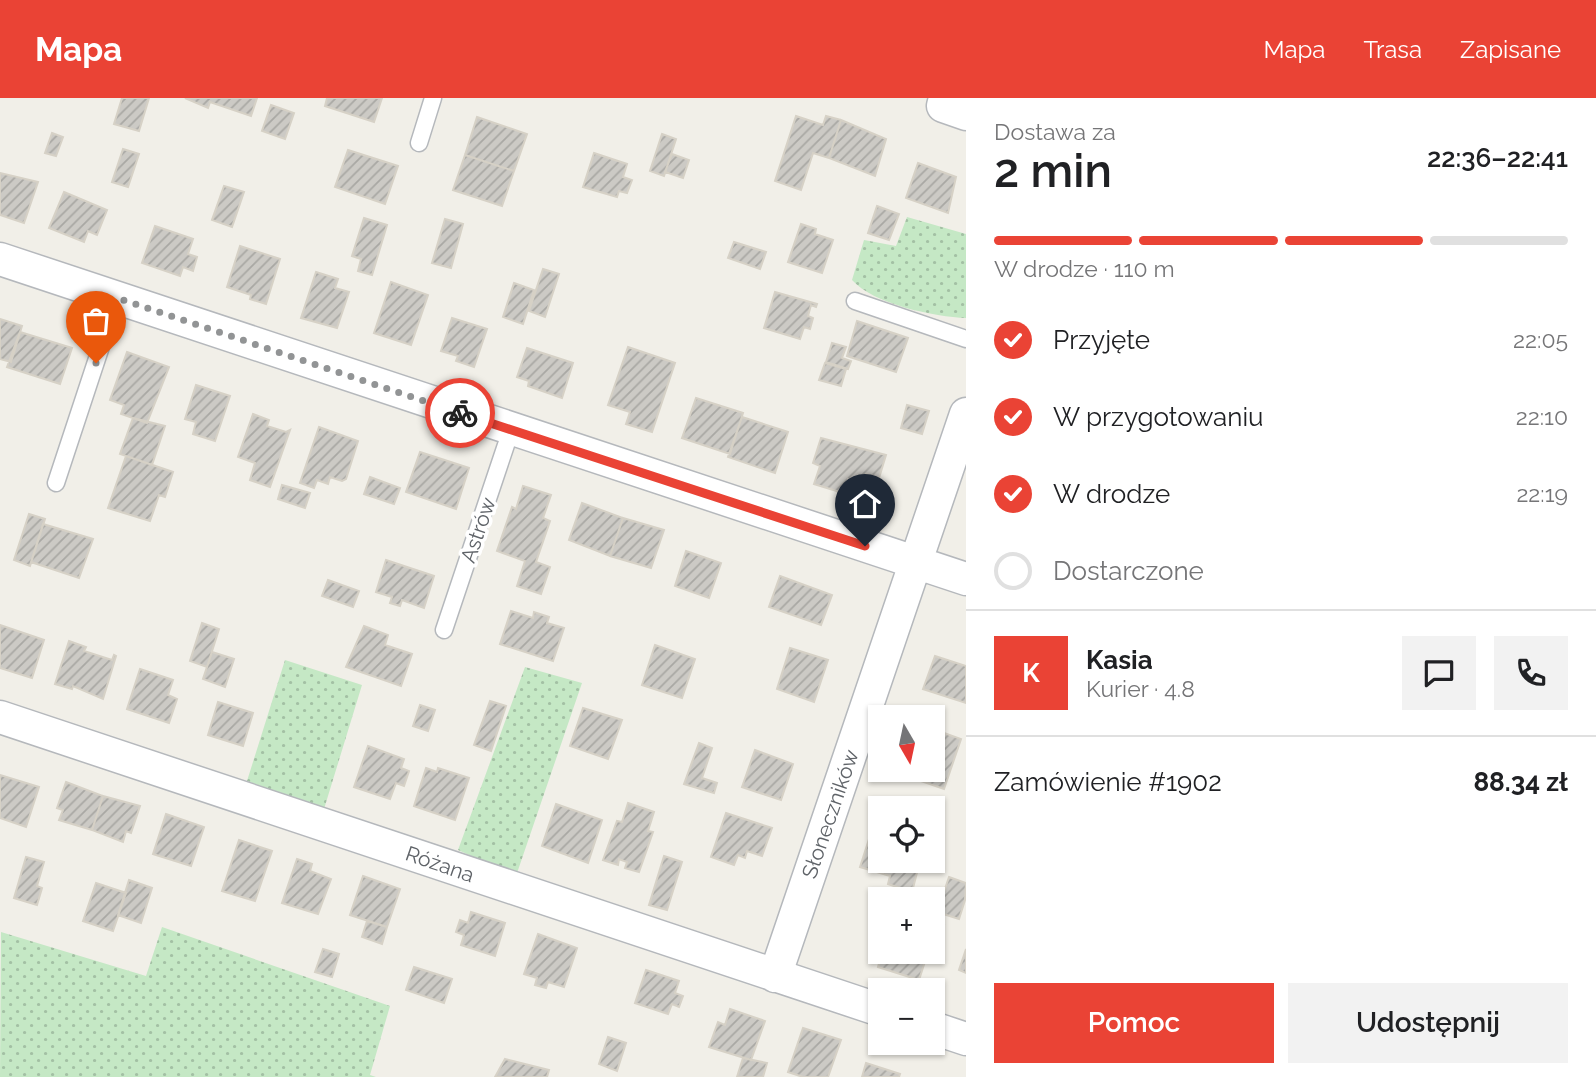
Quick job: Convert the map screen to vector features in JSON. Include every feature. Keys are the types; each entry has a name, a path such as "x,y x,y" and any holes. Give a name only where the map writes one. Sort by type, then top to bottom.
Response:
{"street":[{"path":"0,259 966,579"},
{"name":"Słoneczników","path":"775,976 966,414"},
{"name":"Różana","path":"0,716 868,1006"},
{"path":"945,1032 966,1039"}],"lane":[{"path":"419,144 433,98"},
{"path":"56,483 117,298"},
{"path":"855,301 966,340"},
{"name":"Astrów","path":"444,630 511,430"}],"green space":[{"path":"907,217 966,234 966,318 905,308 874,296 852,280 864,240 896,246"},
{"path":"285,660 362,685 324,809 247,781"},
{"path":"525,667 582,683 516,876 458,850"},
{"path":"162,927 390,1006 370,1075 376,1077 0,1077 1,932 146,976"}],"building":[{"path":"122,98 149,98 139,131 114,124"},
{"path":"185,98 257,98 251,116 210,102 208,108"},
{"path":"327,98 382,98 374,122 325,106"},
{"path":"271,105 294,113 285,139 262,131"},
{"path":"796,116 823,125 826,116 841,120 829,158 813,153 801,190 775,181"},
{"path":"477,117 527,134 514,171 465,155"},
{"path":"841,120 886,139 875,176 829,158"},
{"path":"52,133 63,137 56,156 45,153"},
{"path":"662,134 676,139 664,176 650,171"},
{"path":"123,149 139,154 128,187 112,182"},
{"path":"348,150 398,166 385,204 335,187"},
{"path":"594,153 627,164 623,177 632,180 627,193 619,191 617,197 583,187"},
{"path":"672,154 689,160 683,178 665,172"},
{"path":"465,155 514,171 502,206 453,190"},
{"path":"918,163 956,177 948,213 906,198"},
{"path":"0,173 38,182 24,223 0,215"},
{"path":"224,186 244,192 232,227 212,220"},
{"path":"64,192 107,210 97,235 88,231 84,242 49,228"},
{"path":"877,206 899,214 889,240 868,233"},
{"path":"364,218 387,225 372,275 358,271 361,259 352,256"},
{"path":"445,219 463,224 451,268 432,263"},
{"path":"801,224 816,229 815,234 833,240 822,273 788,262"},
{"path":"155,226 193,239 188,254 197,257 193,271 183,267 180,276 142,263"},
{"path":"734,242 766,252 760,269 728,258"},
{"path":"240,246 280,259 266,304 250,299 251,295 227,287"},
{"path":"543,269 559,274 545,317 529,311"},
{"path":"316,272 338,279 335,288 349,292 337,328 301,318"},
{"path":"391,282 428,295 411,345 374,333"},
{"path":"514,283 534,290 523,324 503,317"},
{"path":"775,292 817,304 816,307 811,305 808,316 813,318 810,329 804,327 800,339 764,328"},
{"path":"452,318 487,329 474,367 456,361 458,356 441,351"},
{"path":"0,319 22,326 11,362 0,359"},
{"path":"857,321 908,338 896,372 847,356"},
{"path":"20,332 72,348 60,384 7,367"},
{"path":"832,343 846,347 842,358 851,361 848,369 826,362"},
{"path":"628,347 675,363 652,432 626,424 630,412 608,405"},
{"path":"527,348 573,363 562,398 528,386 529,381 517,377"},
{"path":"127,352 169,367 147,423 121,414 124,405 110,400"},
{"path":"825,363 846,369 841,386 819,380"},
{"path":"196,385 230,396 215,441 193,434 196,422 185,419"},
{"path":"696,398 743,413 730,454 682,438"},
{"path":"907,405 929,411 922,434 901,428"},
{"path":"253,414 269,420 267,426 286,432 290,430 270,487 250,480 255,463 238,457"},
{"path":"742,417 788,432 775,473 728,457"},
{"path":"133,418 165,426 152,465 120,454"},
{"path":"319,427 358,441 346,479 342,481 330,477 328,484 317,480 314,488 300,483"},
{"path":"821,438 886,455 879,478 866,474 863,484 848,479 843,493 814,484 820,466 813,463"},
{"path":"420,452 469,468 456,509 406,492"},
{"path":"126,456 173,472 165,497 159,495 150,521 108,508"},
{"path":"370,477 400,488 394,504 364,494"},
{"path":"282,485 310,493 305,508 278,499"},
{"path":"523,486 551,495 543,518 550,521 536,562 550,567 541,594 517,586 525,561 497,551 512,507 516,509"},
{"path":"582,503 623,518 610,556 569,540"},
{"path":"29,514 45,519 30,566 14,560"},
{"path":"623,518 664,530 651,568 610,556"},
{"path":"43,524 93,539 79,578 31,562"},
{"path":"686,551 721,563 709,598 675,586"},
{"path":"386,560 434,576 424,608 402,600 400,606 390,603 392,597 376,592"},
{"path":"780,576 832,595 821,625 769,607"},
{"path":"328,580 359,591 353,607 322,596"},
{"path":"511,611 533,618 534,612 549,617 547,623 564,628 553,661 500,644"},
{"path":"202,623 219,629 207,667 190,661"},
{"path":"0,625 44,640 32,678 0,668"},
{"path":"364,626 388,635 385,645 412,654 401,686 346,667"},
{"path":"69,641 86,647 84,651 112,660 114,655 116,656 103,699 73,686 72,689 55,684"},
{"path":"655,645 695,659 682,698 642,685"},
{"path":"790,648 828,660 814,702 777,689"},
{"path":"212,652 234,659 225,687 203,679"},
{"path":"935,656 966,666 966,703 923,689"},
{"path":"140,669 173,680 168,695 177,699 169,723 127,709"},
{"path":"490,701 506,706 491,751 474,745"},
{"path":"218,702 253,713 243,746 208,735"},
{"path":"420,705 435,710 428,731 413,726"},
{"path":"583,708 622,720 608,759 570,746"},
{"path":"945,733 961,739 944,789 924,782 945,782"},
{"path":"699,743 712,748 702,778 717,783 714,793 684,784"},
{"path":"368,746 404,759 401,768 409,771 404,786 396,783 390,799 354,787"},
{"path":"755,750 793,764 781,800 742,787"},
{"path":"426,768 437,772 438,768 469,778 455,820 414,806"},
{"path":"0,775 39,787 26,827 0,818"},
{"path":"66,782 103,796 92,830 59,820 63,810 57,808"},
{"path":"103,796 140,806 131,833 126,831 123,842 92,830"},
{"path":"628,803 654,812 648,831 653,832 639,872 625,868 627,862 619,859 618,865 603,860 617,821 622,822"},
{"path":"556,804 602,820 588,863 542,846"},
{"path":"726,813 772,828 762,856 747,851 745,858 738,855 734,865 711,857"},
{"path":"166,814 204,827 191,866 153,854"},
{"path":"239,840 272,851 255,901 222,891"},
{"path":"868,842 868,869 860,867"},
{"path":"664,856 682,862 667,910 649,905"},
{"path":"26,857 44,862 37,886 42,888 37,905 14,898"},
{"path":"297,859 312,864 310,871 331,879 318,914 282,903"},
{"path":"880,873 917,873 913,887 888,884 890,876"},
{"path":"363,876 400,889 387,927 350,915"},
{"path":"949,877 966,883 965,900 959,919 945,915 945,889"},
{"path":"129,880 152,888 141,923 118,915"},
{"path":"96,883 126,893 113,931 83,921"},
{"path":"471,912 505,923 495,956 461,945 464,935 456,932 460,920 468,923"},
{"path":"367,921 387,927 382,944 362,937"},
{"path":"538,934 577,948 564,987 548,982 546,988 535,985 537,978 524,974"},
{"path":"323,949 339,954 332,977 315,972"},
{"path":"966,949 966,973 959,970"},
{"path":"879,964 924,964 920,978 878,967"},
{"path":"414,967 452,979 444,1003 406,990"},
{"path":"646,970 679,981 675,993 683,996 679,1007 672,1004 668,1014 635,1003"},
{"path":"730,1009 765,1021 751,1060 709,1047 718,1022 725,1025"},
{"path":"803,1028 841,1040 828,1077 803,1077 788,1072"},
{"path":"608,1037 626,1043 617,1071 599,1064"},
{"path":"743,1058 767,1063 763,1077 737,1077"},
{"path":"505,1059 549,1070 547,1077 495,1077"},
{"path":"866,1063 900,1074 899,1077 862,1077"}],"way so far":[{"path":"96,363 117,298 460,413"}],"route":[{"path":"460,413 865,546"}]}
